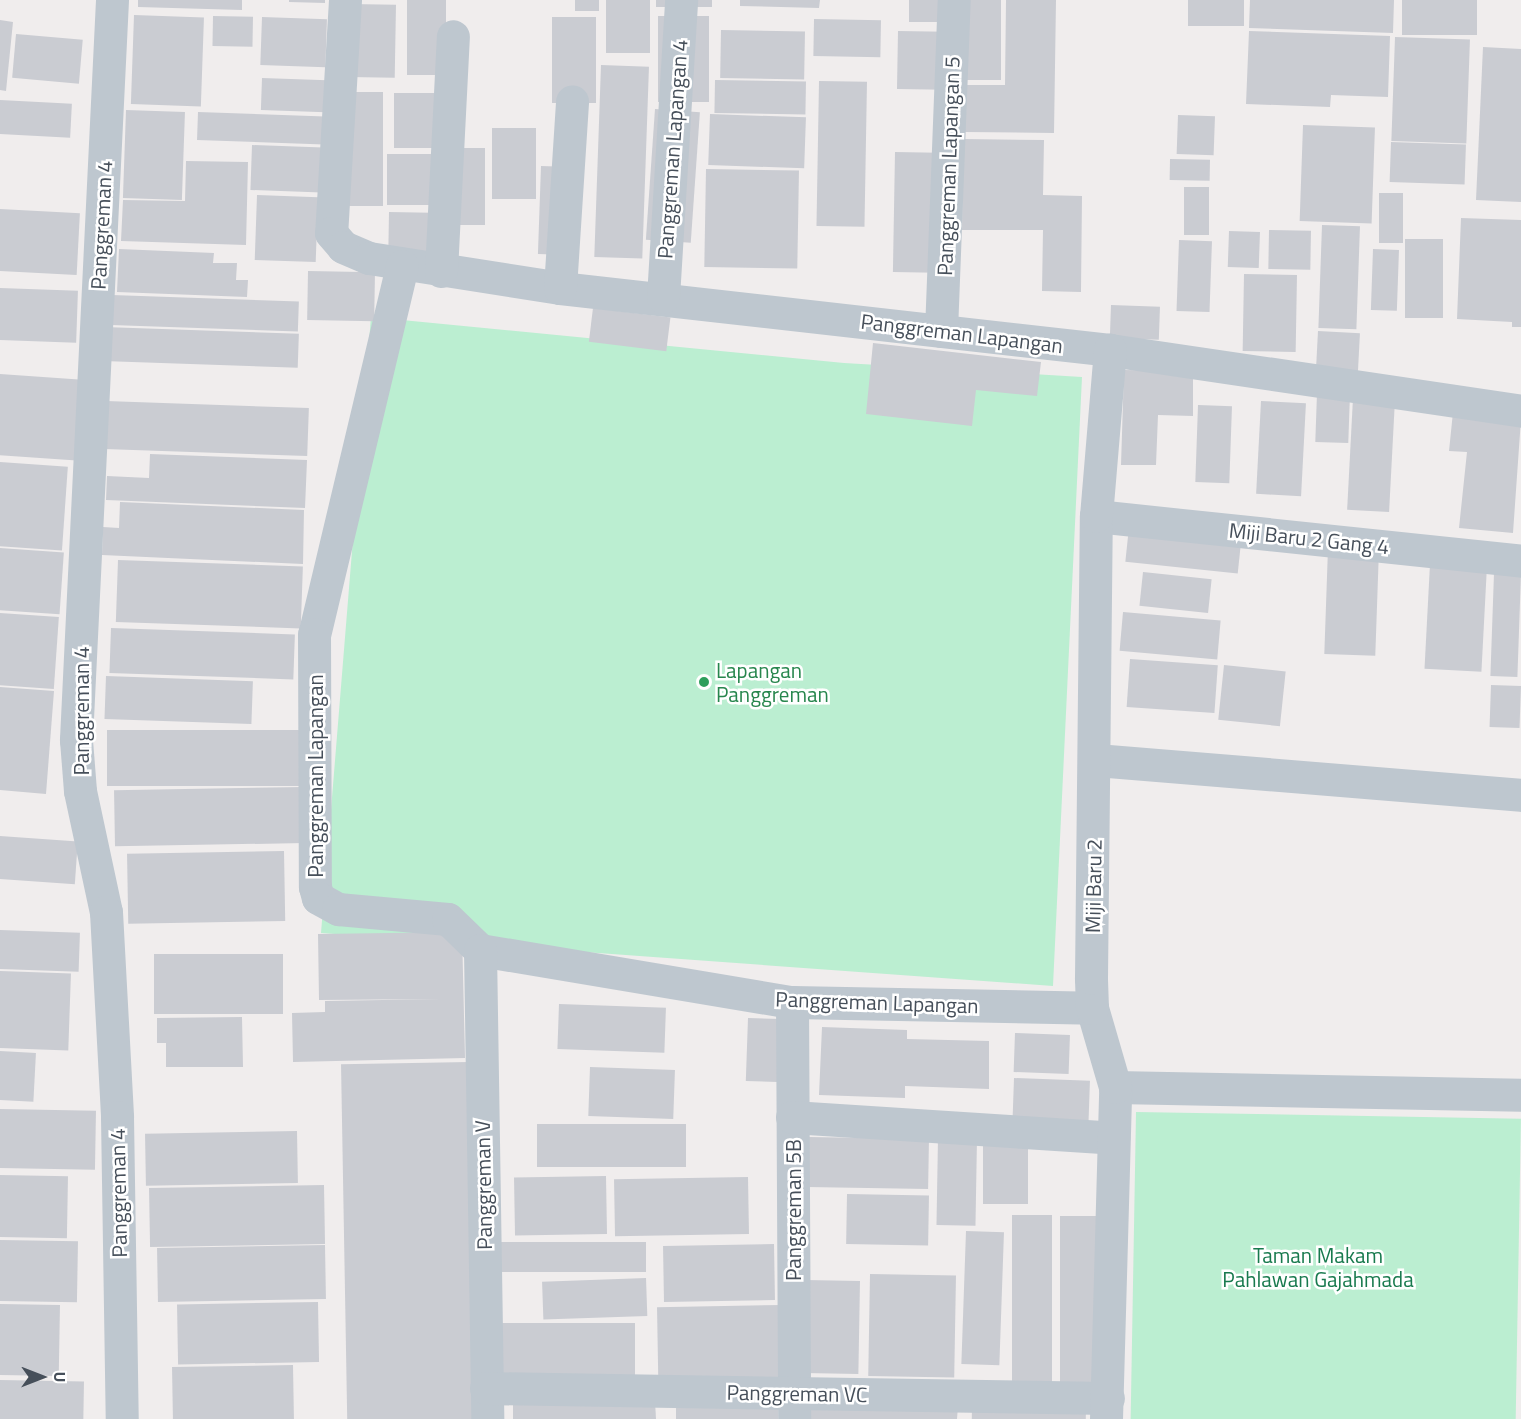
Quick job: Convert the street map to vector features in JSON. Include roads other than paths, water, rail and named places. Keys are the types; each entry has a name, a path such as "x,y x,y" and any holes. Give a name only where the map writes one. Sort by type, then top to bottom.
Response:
{"street":[{"name":"Panggreman 4","path":"112,0 76,740 80,791 106,912 117,1117 122,1419"},
{"name":"Panggreman Lapangan","path":"345,0 331,233 343,247 402,266 560,288 663,297 1110,350 1521,411"},
{"name":"Panggreman Lapangan 4","path":"663,297 681,0"},
{"name":"Panggreman Lapangan 5","path":"941,331 954,0"},
{"path":"441,271 453,36"},
{"path":"560,288 572,101"},
{"name":"Panggreman Lapangan","path":"402,266 314,634 315,887 318,898 338,909 448,919 480,950 792,1002 1092,1008"},
{"name":"Miji Baru 2","path":"1107,1409 1115,1087 1092,1008 1096,760 1096,516 1110,350"},
{"name":"Miji Baru 2 Gang 4","path":"1096,516 1521,561"},
{"path":"1096,760 1521,795"},
{"name":"Panggreman V","path":"480,950 487,1404"},
{"name":"Panggreman 5B","path":"792,1002 794,1406"},
{"path":"1115,1087 1521,1095"},
{"path":"792,1117 1113,1138"},
{"name":"Panggreman VC","path":"487,1404 1107,1409"}],"place":[{"name":"Lapangan Panggreman","path":"704,682"}],"park label":[{"name":"Taman Makam Pahlawan Gajahmada","path":"1318,1267"}]}
